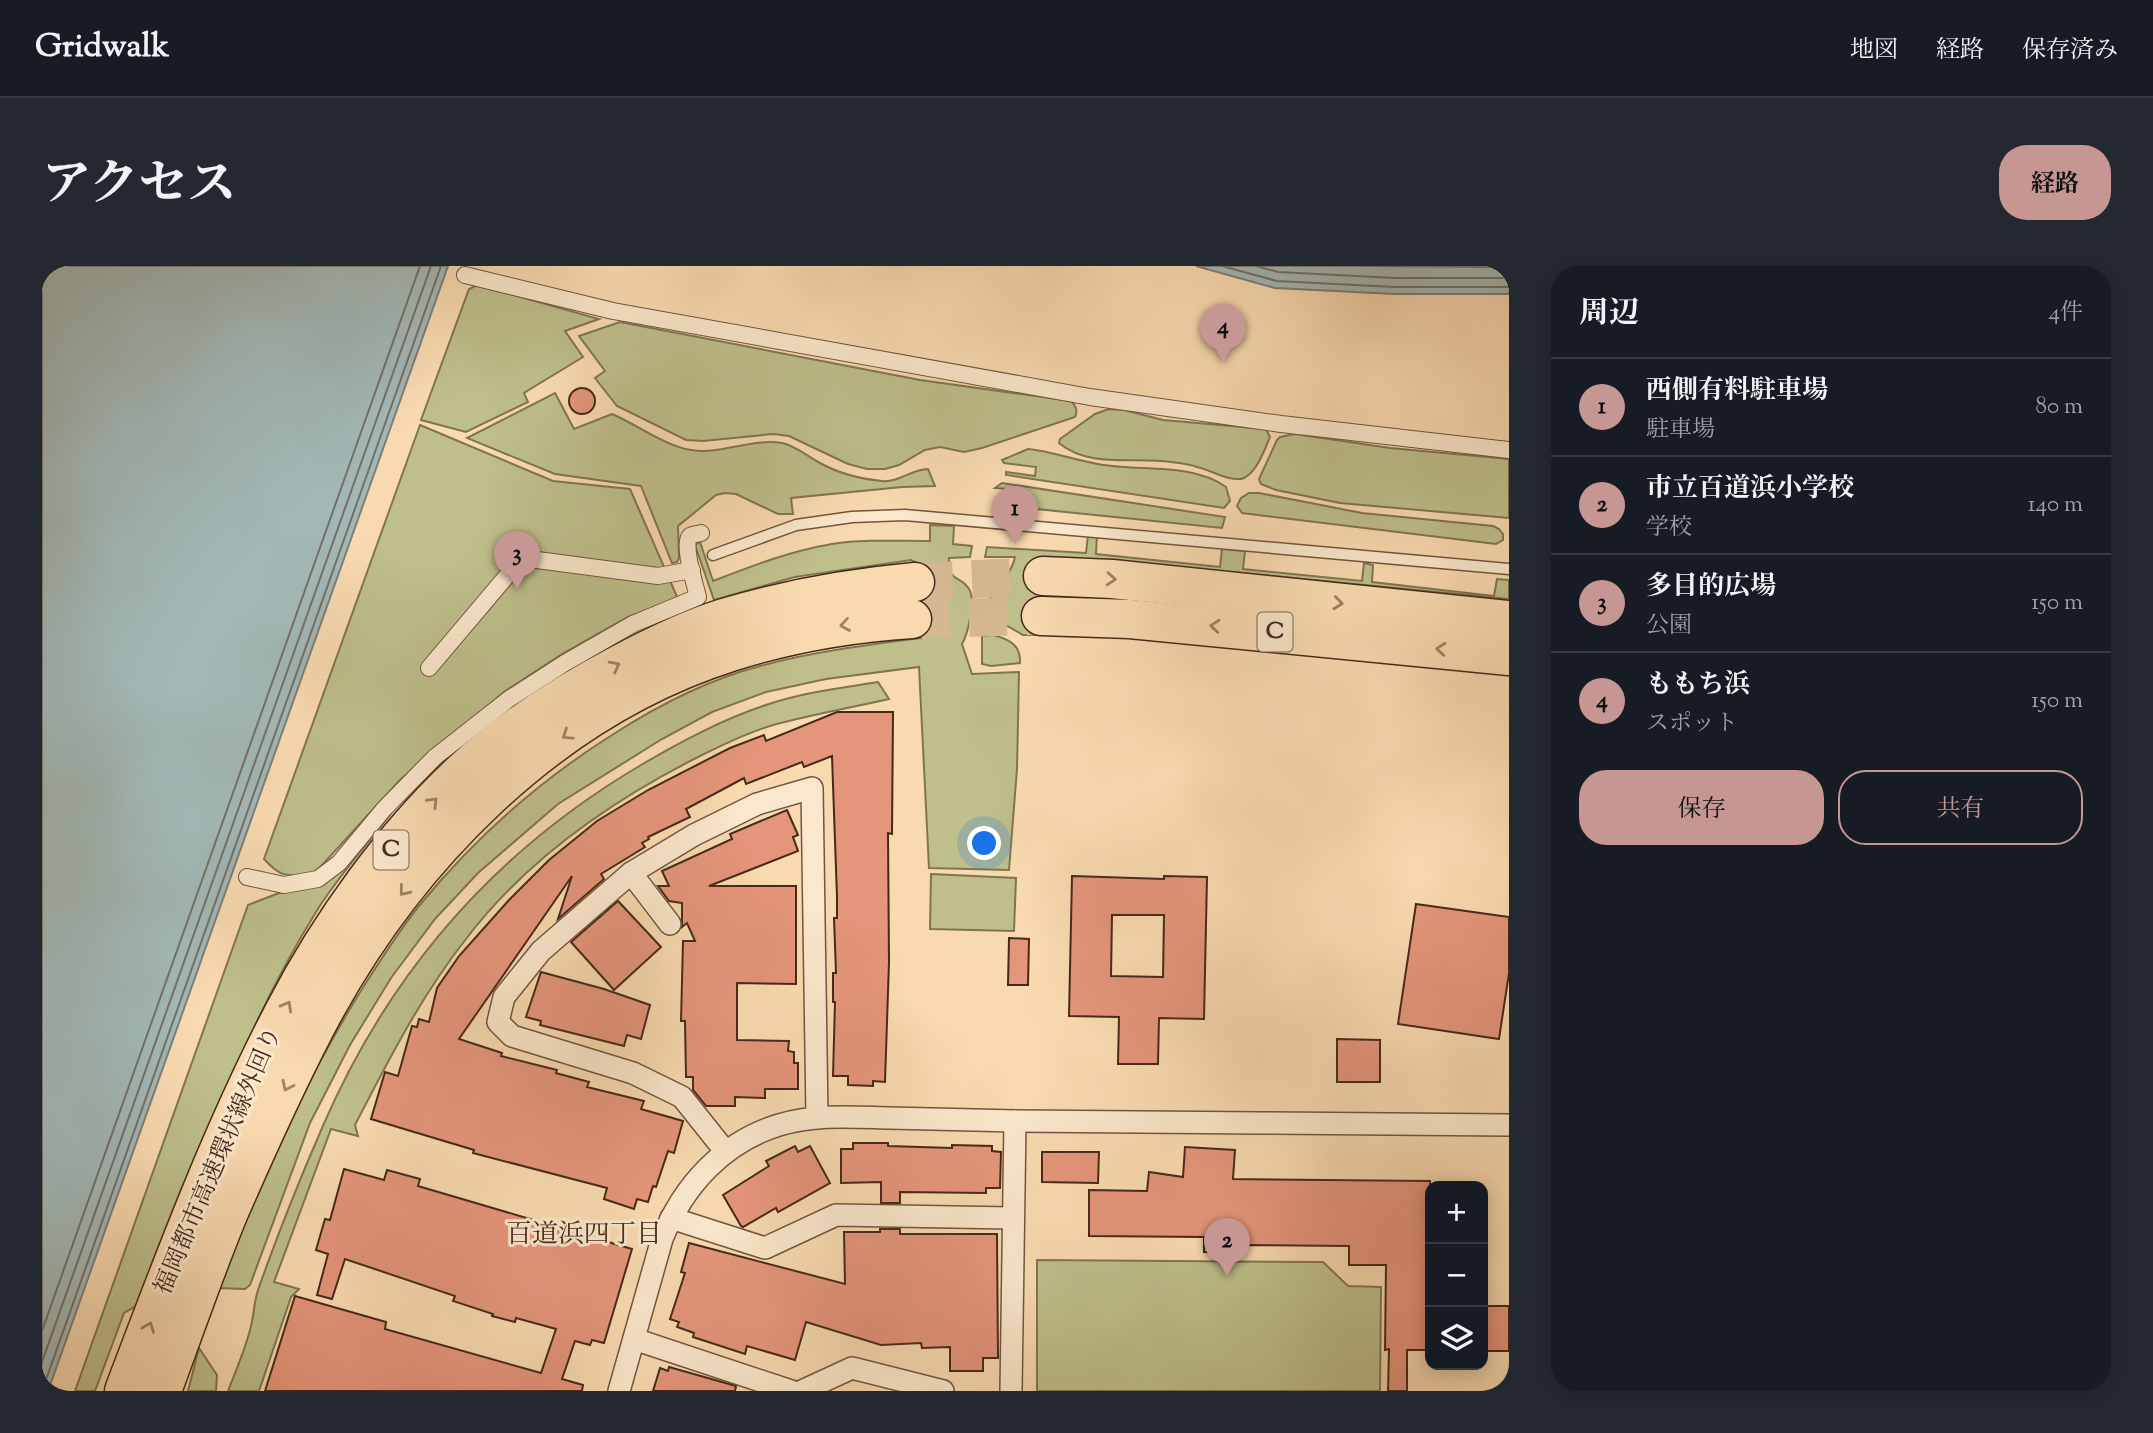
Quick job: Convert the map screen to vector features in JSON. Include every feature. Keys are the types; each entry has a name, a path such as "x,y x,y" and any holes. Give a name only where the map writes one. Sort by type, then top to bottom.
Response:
{"highway":[{"name":"C","path":"1043,576 1112,579 1509,620"},
{"name":"福岡都市高速環状線外回り","path":"124,1391 191,1216 227,1131 286,1008 322,946 367,881 411,825 463,771 521,725 584,683 660,643 721,619 794,599 861,587 914,601 863,622 804,632 729,653 664,679 594,717 541,753 483,802 435,853 391,908 316,1026 229,1213 162,1391"},
{"name":"C","path":"1041,616 1142,620 1509,656"}],"street":[{"path":"465,275 613,312 1090,397 1281,424 1509,450"},
{"path":"247,877 285,885 318,879 339,863 384,809 435,757 509,699 633,624 698,597 687,548 688,538 692,534 701,533"},
{"path":"429,668 522,558 658,576 692,570"},
{"path":"725,1151 682,1097 633,1073 512,1036 498,1022 504,997 541,951 631,873 694,835 757,804 813,788 817,1116"},
{"path":"631,873 670,924"},
{"path":"619,1391 671,1218 684,1195 725,1151 778,1125 817,1116 1014,1121 1509,1125"},
{"path":"1011,1391 1014,1121"},
{"path":"671,1218 765,1248 836,1214 1012,1218"},
{"path":"634,1339 791,1391"},
{"path":"803,1391 852,1368 943,1391"}],"lane":[{"path":"713,555 796,526 852,517 905,515 1509,569"}],"green space":[{"path":"478,285 599,319 565,331 583,357 524,393 528,402 466,432 421,420 469,289"},
{"path":"620,322 920,380 1071,401 1076,408 1076,415 982,448 964,452 940,447 925,450 899,465 885,469 867,469 848,464 789,436 773,434 703,441 686,440 617,406 595,378 605,371 579,336"},
{"path":"555,393 574,429 612,414 681,448 702,451 759,443 782,443 834,470 866,479 888,481 928,469 935,486 791,498 793,514 778,514 736,494 716,495 678,526 679,558 672,563 641,486 555,474 467,438"},
{"path":"1109,409 1163,420 1266,429 1270,437 1253,471 1239,479 1227,478 1181,463 1099,459 1071,451 1059,443 1060,439 1095,414"},
{"path":"420,425 553,481 630,489 678,599 628,617 562,654 504,692 400,780 313,875 281,873 264,859"},
{"path":"1295,434 1390,448 1509,459 1509,518 1340,503 1276,490 1261,484 1259,479 1277,440"},
{"path":"1028,449 1098,464 1197,474 1226,487 1230,501 1224,508 1006,475 1006,472 1035,476 1036,467 1004,463 1002,460"},
{"path":"1002,483 1225,517 1222,528 1027,508 1028,491 995,488"},
{"path":"1249,493 1362,513 1493,526 1503,534 1503,540 1496,544 1242,513 1237,506 1241,498"},
{"path":"930,525 954,526 953,544 972,546 970,557 949,558 949,566 950,572 966,584 971,594 967,633 962,644 972,674 1019,672 1017,769 1009,870 929,868 919,667 826,679 766,692 712,712 662,739 558,804 478,873 435,919 391,978 350,1045 310,1123 250,1285 245,1289 218,1288 249,1211 301,1097 362,989 411,916 440,881 485,835 533,792 585,753 647,714 702,686 780,661 840,649 921,638 919,564 911,560 795,577 714,600 695,545 700,542 713,581 786,555 832,544 930,541"},
{"path":"1088,535 1097,536 1096,554 1220,567 1222,549 1245,551 1243,569 1362,581 1364,563 1373,565 1372,582 1494,596 1497,579 1509,580 1509,599 1048,557 1043,561 1042,631 1048,635 1023,635 992,617 990,603 993,587 1007,574 1015,557 985,557 987,547 1086,553"},
{"path":"993,635 1016,647 1020,663 991,666 982,664 982,636"},
{"path":"878,682 889,699 800,718 753,732 702,755 636,791 573,834 516,883 490,910 434,983 406,1029 355,1125 358,1136 331,1129 274,1282 299,1289 291,1297 259,1391 228,1391 252,1322 257,1294 288,1209 349,1071 414,967 452,920 539,836 588,799 672,747 769,704 809,693"},
{"path":"386,813 390,815 324,899 265,1005 221,1103 143,1302 124,1313 95,1391 75,1391 248,905 287,890 319,884"},
{"path":"931,874 1016,878 1014,931 930,929"},
{"path":"1037,1260 1323,1262 1348,1286 1381,1287 1380,1391 1037,1391"},
{"path":"199,1348 217,1375 216,1391 188,1391"}],"water":[{"path":"42,266 448,266 48,1391 42,1391"},
{"path":"1196,266 1509,266 1509,294 1394,294 1275,288"}],"building":[{"path":"582,388 591,392 595,401 591,410 582,414 573,410 569,401 573,392"},
{"path":"837,712 893,712 892,834 888,833 889,962 885,1082 873,1081 873,1086 848,1085 848,1076 833,1076 833,973 836,973 834,918 837,918 837,897 832,756 804,767 802,762 746,784 744,778 686,809 690,817 648,837 649,839 642,843 645,847 601,874 604,879 558,919 572,876 459,1039 502,1053 501,1056 557,1070 556,1073 589,1082 587,1087 644,1101 641,1109 683,1121 674,1153 668,1151 648,1202 637,1199 634,1209 604,1199 607,1188 473,1153 474,1150 371,1119 385,1072 398,1076 412,1026 417,1027 419,1019 429,1022 437,988 459,956 549,860 597,821 648,790 730,748 764,735 766,741"},
{"path":"787,810 798,835 793,837 798,851 709,886 796,886 796,984 737,983 737,1040 789,1041 788,1051 794,1052 794,1063 798,1063 798,1089 765,1089 765,1098 735,1097 735,1106 706,1106 693,1090 693,1077 686,1077 685,1021 681,1021 683,941 695,941 687,923 682,927 682,903 669,901 658,886 669,886 662,871 732,839 730,834"},
{"path":"1072,876 1164,879 1164,876 1207,877 1204,1019 1159,1018 1158,1064 1118,1064 1119,1017 1069,1016","holes":["1112,915 1164,915 1163,977 1111,976"]},
{"path":"618,901 661,947 614,990 571,942"},
{"path":"1416,904 1509,917 1509,973 1499,1039 1398,1024"},
{"path":"1009,938 1029,939 1028,985 1008,985"},
{"path":"541,972 650,1005 641,1039 627,1035 624,1046 540,1025 541,1021 526,1017"},
{"path":"1337,1039 1380,1040 1380,1082 1337,1082"},
{"path":"853,1143 952,1148 952,1145 992,1146 992,1151 1001,1152 1000,1188 986,1188 986,1193 900,1192 900,1203 881,1203 881,1182 841,1183 841,1149 853,1149"},
{"path":"795,1146 798,1152 810,1146 830,1183 778,1212 776,1208 741,1226 723,1195 769,1166 766,1161"},
{"path":"1185,1147 1235,1150 1233,1179 1430,1181 1425,1181 1425,1350 1407,1350 1407,1391 1388,1391 1389,1349 1385,1350 1386,1265 1349,1265 1349,1246 1238,1245 1237,1253 1204,1252 1204,1237 1089,1236 1089,1190 1147,1191 1149,1172 1183,1177"},
{"path":"1042,1152 1099,1152 1098,1183 1042,1182"},
{"path":"344,1169 384,1180 387,1170 420,1179 418,1186 632,1249 604,1343 592,1340 590,1345 575,1341 562,1379 583,1385 582,1391 265,1391 295,1296 386,1322 385,1329 541,1373 556,1329 516,1318 515,1322 492,1316 493,1314 453,1301 455,1296 345,1259 332,1299 317,1295 328,1254 316,1250 325,1219 330,1220"},
{"path":"880,1229 900,1229 900,1234 997,1234 998,1358 983,1358 983,1371 950,1371 950,1347 922,1348 921,1343 881,1345 806,1322 795,1360 747,1346 745,1354 693,1337 694,1333 677,1327 679,1322 670,1319 685,1273 681,1272 689,1243 845,1284 844,1232 880,1232"},
{"path":"1488,1306 1509,1306 1509,1351 1488,1351"},
{"path":"669,1367 736,1386 735,1391 653,1391 660,1368 668,1371"}],"tunnel":[{"path":"915,582 1043,576"},
{"path":"912,619 1041,616"}],"place":[{"name":"ももち浜","path":"1223,362"},
{"name":"西側有料駐車場","path":"1015,544"},
{"name":"多目的広場","path":"517,589"},
{"name":"市立百道浜小学校","path":"1227,1276"}],"district":[{"name":"百道浜四丁目","path":"584,1235"}]}
